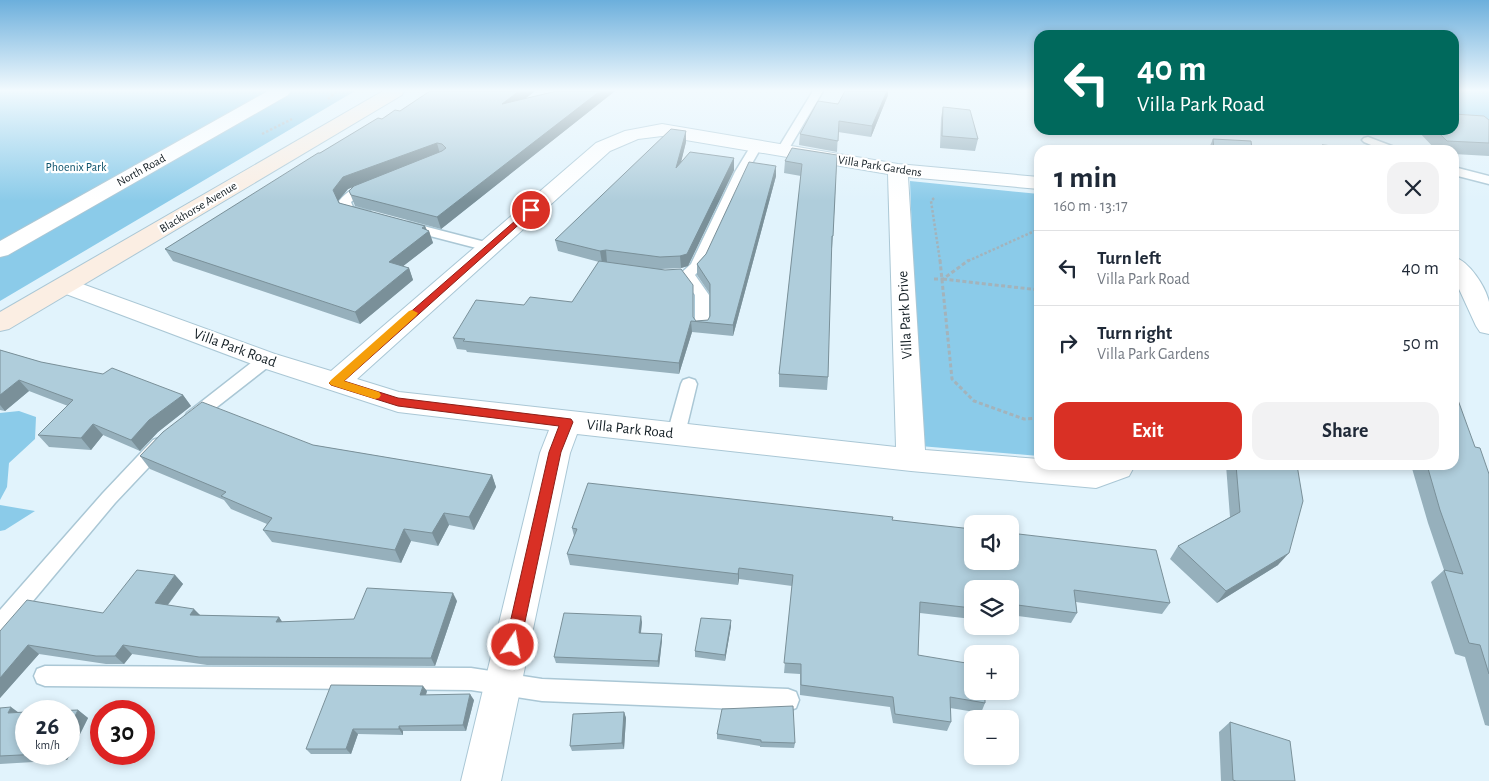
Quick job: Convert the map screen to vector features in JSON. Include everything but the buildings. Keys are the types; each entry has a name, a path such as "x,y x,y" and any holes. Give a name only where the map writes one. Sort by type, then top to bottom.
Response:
{"main road":[{"name":"Blackhorse Avenue","path":"0,323 334,127"}],"street":[{"name":"North Road","path":"0,250 217,127"},
{"name":"Villa Park Gardens","path":"335,383 603,147 622,137 662,130 898,170 1034,183"},
{"name":"Villa Park Drive","path":"898,170 911,460"},
{"path":"1459,268 1489,326"},
{"name":"Villa Park Road","path":"66,286 266,360 398,402 911,460 1096,476 1112,470"},
{"path":"481,781 555,452 567,422"}],"lane":[{"path":"783,150 796,127"},
{"path":"1368,140 1380,145"},
{"path":"672,276 687,274 694,270 698,264 741,172 756,146"},
{"path":"1459,172 1489,180"},
{"path":"376,217 348,210 345,201 353,193 378,184"},
{"path":"395,222 488,247"},
{"path":"687,274 702,295 702,327"},
{"path":"0,625 109,498 177,429 266,360"},
{"path":"676,434 689,384"},
{"path":"44,676 471,679 542,690 788,700"}],"path":[{"path":"937,196 931,201 943,279 952,379 974,401 1024,419 1034,418"},
{"path":"943,279 973,257 1034,231"},
{"path":"903,278 943,279 1034,289"}],"green space":[{"name":"Phoenix Park","path":"0,127 293,127 0,301"},
{"path":"910,181 1034,193 1034,456 920,446"},
{"path":"19,411 36,417 35,439 9,463 7,487 0,500 0,413"},
{"path":"0,505 35,511 5,530 0,531"}],"slow traffic":[{"path":"375,395 335,383 412,313"}],"route":[{"path":"513,645 555,452 567,422 398,402 335,383 531,210"}]}
